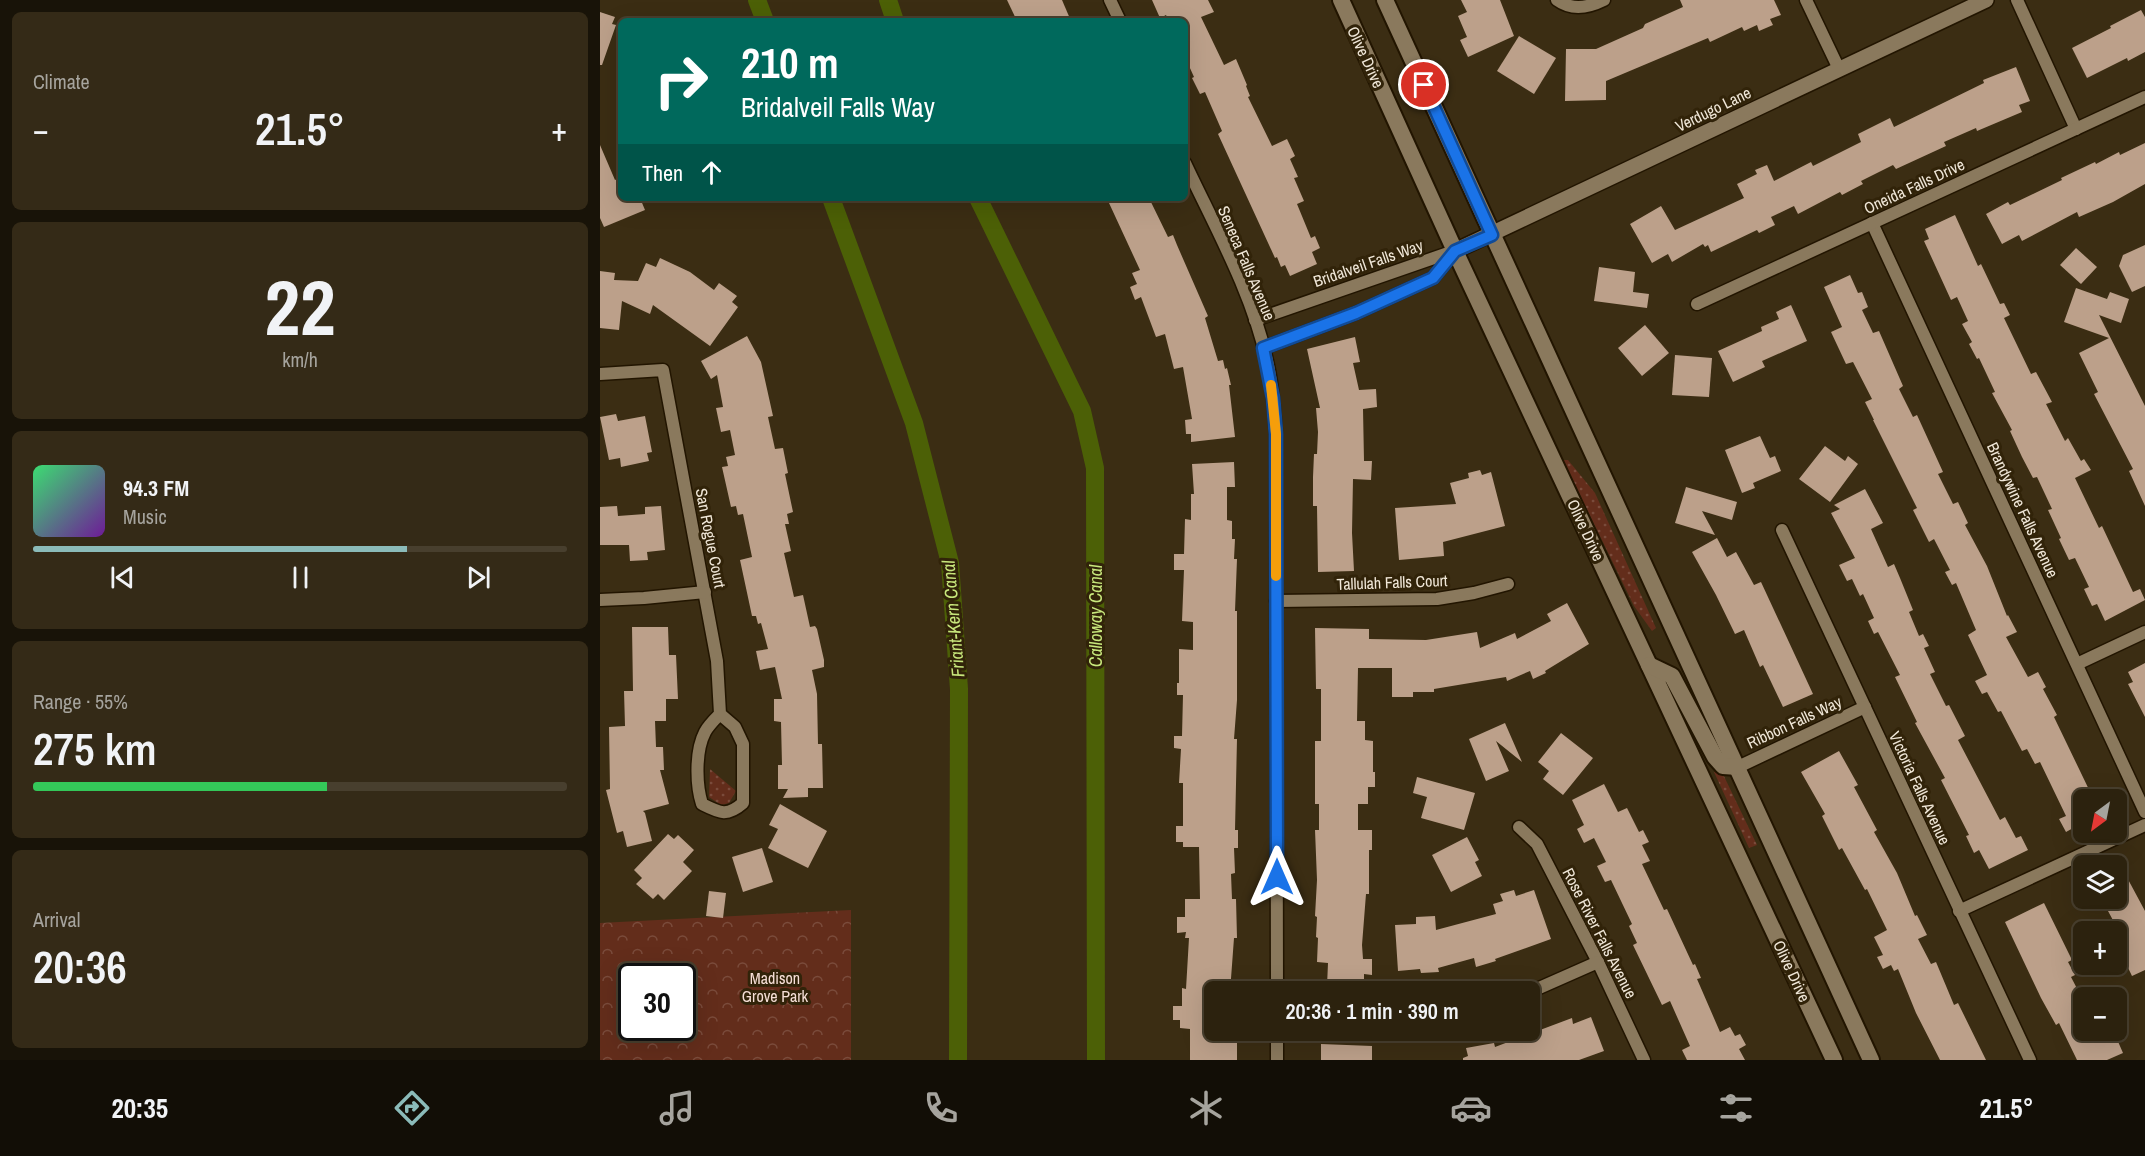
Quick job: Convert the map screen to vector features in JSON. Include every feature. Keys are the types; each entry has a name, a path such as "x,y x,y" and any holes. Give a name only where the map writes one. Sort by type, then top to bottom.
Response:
{"main road":[{"name":"Olive Drive","path":"1341,0 1455,251 1833,1060"},
{"path":"1385,0 1872,1060"},
{"path":"1649,665 1672,676 1714,757 1723,766 1737,767"}],"street":[{"path":"1110,0 1119,18"},
{"path":"1557,0 1573,8 1595,5 1604,0"},
{"path":"1806,0 1839,69"},
{"name":"Verdugo Lane","path":"1455,251 1986,0"},
{"path":"2017,0 2076,129"},
{"name":"Oneida Falls Drive","path":"1697,304 2145,97"},
{"name":"Seneca Falls Avenue","path":"1188,169 1248,299 1263,348 1273,398 1276,434 1277,981"},
{"name":"Brandywine Falls Avenue","path":"1872,223 2145,812"},
{"name":"Bridalveil Falls Way","path":"1255,320 1455,251"},
{"name":"Bridalveil Falls Way","path":"1263,348 1356,313 1433,278 1455,251"},
{"name":"San Rogue Court","path":"600,374 663,370 717,662 720,714"},
{"name":"Victoria Falls Avenue","path":"1782,530 2030,1060"},
{"name":"Tallulah Falls Court","path":"1276,601 1437,599 1508,584"},
{"path":"600,600 705,592"},
{"path":"2077,664 2145,632"},
{"name":"Ribbon Falls Way","path":"1737,767 1864,707"},
{"path":"720,714 735,727 743,744 743,803 733,812 718,812 702,804 697,788 700,745 705,731 720,714"},
{"path":"1959,911 2145,825"},
{"name":"Rose River Falls Avenue","path":"1519,827 1536,844 1599,962 1644,1060"},
{"path":"1540,988 1599,962"},
{"path":"1277,1041 1277,1060"}],"green space":[{"path":"1563,460 1568,460 1595,493 1656,628 1652,631 1634,606"},
{"path":"710,769 736,791 729,803 721,805 709,797"},
{"path":"1721,770 1757,845 1749,848 1714,772"},
{"name":"Madison Grove Park","path":"851,910 851,1060 600,1060 600,923"}],"building":[{"path":"1007,0 1062,0 1070,18 1016,18"},
{"path":"1152,0 1208,0 1214,12 1201,17 1224,65 1236,59 1247,85 1250,96 1248,97 1272,146 1287,139 1295,156 1290,159 1298,177 1294,178 1304,201 1297,204 1311,238 1315,236 1320,248 1312,252 1317,264 1290,276 1285,265 1281,267 1277,257 1275,258 1218,134 1222,131 1205,92 1200,94 1192,78 1194,77 1188,64 1188,18 1168,18 1166,15 1160,18"},
{"path":"1461,0 1500,0 1514,36 1468,57 1460,40 1467,37 1458,16 1467,12"},
{"path":"1680,0 1774,0 1781,15 1770,19 1773,25 1759,31 1757,25 1744,31 1742,27 1710,42 1708,38 1606,81 1606,100 1565,101 1566,49 1596,49 1683,7"},
{"path":"2141,10 2145,17 2145,52 2128,61 2127,58 2087,78 2072,48"},
{"path":"600,12 615,17 612,24 616,25 602,65 600,65"},
{"path":"1519,36 1556,58 1534,94 1497,71"},
{"path":"2016,67 2030,101 2019,105 2022,112 1944,142 1946,146 1896,169 1893,165 1861,181 1863,184 1842,195 1840,192 1798,214 1794,206 1771,217 1775,225 1759,233 1757,230 1711,252 1708,245 1705,247 1703,244 1672,262 1668,254 1652,263 1630,224 1661,206 1675,230 1744,198 1737,184 1757,174 1755,170 1767,165 1774,181 1811,162 1813,166 1861,142 1858,134 1890,118 1894,127 1984,83 1983,80"},
{"path":"2145,143 2145,184 2079,217 2077,212 2022,241 2019,235 2002,244 1986,214 2008,202 2010,205 2095,162 2096,164 2119,152 2120,155"},
{"path":"600,145 615,180 618,178 618,201 641,201 645,210 604,227 600,218"},
{"path":"1150,201 1168,237 1173,235 1208,316 1205,318 1218,361 1223,360 1225,369 1227,368 1231,385 1229,385 1235,437 1191,442 1191,434 1186,434 1185,420 1192,419 1183,367 1174,369 1165,334 1156,337 1141,297 1135,300 1130,287 1137,284 1132,273 1140,270 1109,203"},
{"path":"1955,215 1978,266 1981,264 2000,304 2004,303 2010,315 2004,318 2031,374 2036,372 2052,402 2046,404 2065,441 2068,438 2081,461 2084,459 2091,470 2075,478 2099,528 2102,526 2133,592 2140,589 2145,600 2105,621 2097,604 2092,606 2084,589 2089,587 2075,558 2069,560 2048,510 2052,509 2037,477 2033,478 2022,457 2010,431 2012,430 1992,393 1995,392 1979,358 1977,359 1969,344 1972,342 1962,324 1968,321 1957,297 1951,300 1924,241 1929,239 1925,229"},
{"path":"2145,245 2145,286 2132,292 2119,266 2123,255"},
{"path":"2076,248 2097,267 2081,284 2060,265"},
{"path":"660,258 690,272 714,290 719,283 737,296 732,302 738,307 710,346 653,305 650,314 622,301 619,330 600,328 600,271 615,273 614,280 638,281 646,263 656,267"},
{"path":"1599,267 1635,272 1633,292 1649,294 1647,308 1594,301"},
{"path":"1850,275 1858,293 1862,292 1868,307 1862,310 1873,333 1879,331 1903,386 1899,389 1913,417 1917,415 1943,472 1938,474 1953,504 1958,502 1968,523 1965,525 1987,566 2007,616 2017,632 2006,637 2028,677 2038,672 2046,687 2043,689 2057,715 2054,717 2089,789 2073,789 2073,828 2066,832 2059,819 2066,816 2040,762 2035,764 2027,749 2022,751 2001,711 1998,712 1987,692 1982,694 1975,681 1987,675 1968,635 1976,630 1956,583 1952,585 1945,572 1950,570 1934,539 1929,542 1913,510 1917,508 1865,402 1872,399 1853,362 1846,364 1831,332 1842,327 1824,287"},
{"path":"2076,288 2107,299 2110,292 2129,299 2121,323 2099,315 2145,406 2145,506 2129,471 2133,469 2094,394 2098,392 2079,353 2109,338 2064,322"},
{"path":"1791,305 1807,341 1762,361 1765,367 1733,382 1718,351 1762,331 1761,327 1779,319 1776,312"},
{"path":"1645,325 1669,353 1642,376 1618,348"},
{"path":"747,336 761,362 773,416 768,417 775,449 783,448 788,473 785,474 793,512 787,514 789,524 785,524 791,551 784,553 794,597 803,595 810,627 815,626 817,629 824,660 824,667 812,670 817,694 818,744 822,744 823,788 808,788 808,797 783,798 788,789 778,789 778,765 782,765 781,722 774,721 774,699 782,699 775,667 760,670 756,651 768,649 761,623 758,624 756,616 752,616 740,560 752,557 743,514 738,515 736,506 731,507 722,467 728,466 726,457 735,455 730,430 721,432 716,408 723,407 717,375 711,379 701,361"},
{"path":"1355,337 1360,362 1353,363 1359,390 1376,389 1377,407 1363,409 1364,461 1372,461 1371,480 1353,479 1354,571 1318,572 1317,506 1313,506 1313,477 1318,432 1316,408 1320,408 1307,349"},
{"path":"1675,355 1712,358 1709,397 1672,395"},
{"path":"616,414 618,421 645,416 652,452 647,453 649,461 621,467 620,458 609,460 600,417"},
{"path":"1760,436 1770,458 1775,456 1781,471 1753,483 1755,488 1742,493 1725,450"},
{"path":"1825,446 1845,461 1848,456 1858,464 1830,502 1799,479"},
{"path":"1234,462 1235,487 1227,487 1227,520 1232,521 1232,539 1235,539 1234,559 1237,559 1235,611 1237,611 1237,700 1234,739 1237,739 1235,830 1238,830 1238,848 1234,848 1235,873 1231,874 1232,899 1236,899 1237,938 1234,938 1231,981 1204,981 1204,1041 1237,1041 1237,1060 1190,1060 1190,1029 1180,1028 1180,1020 1173,1020 1173,1006 1182,1006 1182,988 1186,989 1189,938 1185,938 1186,932 1177,933 1177,917 1185,917 1185,899 1200,899 1199,847 1183,847 1183,842 1176,842 1176,826 1183,826 1183,783 1179,783 1181,749 1174,748 1174,736 1182,736 1183,695 1177,695 1179,649 1193,650 1193,622 1182,621 1184,570 1174,570 1174,554 1184,554 1185,519 1191,520 1191,494 1194,494 1192,464"},
{"path":"1480,470 1482,475 1491,472 1505,526 1443,542 1444,556 1399,560 1395,508 1456,504 1450,483 1469,478 1468,473"},
{"path":"1686,487 1737,502 1732,520 1702,511 1715,535 1675,523"},
{"path":"1865,489 1883,523 1871,529 1888,567 1894,564 1913,610 1909,612 1919,636 1923,634 1929,646 1924,648 1935,672 1930,674 1965,736 1958,740 2000,820 2005,817 2016,838 2021,836 2028,850 1989,869 1979,850 1974,853 1966,836 1969,835 1941,780 1945,778 1915,723 1917,722 1895,677 1900,675 1878,632 1874,634 1868,621 1874,618 1863,594 1860,596 1852,579 1847,581 1839,565 1855,558 1831,513 1840,509 1834,505"},
{"path":"617,506 618,516 645,514 645,507 661,506 665,550 647,552 648,560 630,561 629,545 600,545 600,507"},
{"path":"1717,538 1727,557 1736,552 1754,585 1761,582 1813,694 1783,707 1763,665 1760,667 1744,630 1735,634 1692,552"},
{"path":"1567,603 1589,644 1545,671 1546,673 1533,679 1530,671 1507,681 1506,677 1434,689 1434,692 1413,692 1413,697 1392,697 1392,668 1358,668 1357,721 1365,721 1365,740 1373,741 1373,772 1375,772 1375,787 1368,787 1368,804 1358,804 1358,830 1372,830 1372,850 1369,850 1369,894 1366,894 1362,945 1363,959 1372,959 1372,975 1364,974 1364,981 1327,981 1328,963 1317,962 1318,938 1316,937 1317,917 1315,916 1317,880 1315,830 1319,830 1319,804 1315,804 1315,741 1321,741 1321,689 1316,689 1315,628 1369,629 1369,639 1426,640 1477,632 1480,648 1515,633 1517,639 1551,621 1547,614"},
{"path":"632,627 668,627 669,655 676,655 678,699 666,699 666,721 655,721 656,747 663,747 664,770 660,770 669,804 643,811 652,841 627,847 623,831 617,833 606,790 610,789 609,727 625,726 624,691 633,691"},
{"path":"2145,663 2145,717 2128,684 2133,682 2128,672"},
{"path":"1505,723 1522,762 1496,741 1509,771 1486,781 1469,739"},
{"path":"1561,733 1593,758 1563,795 1543,779 1549,771 1538,762"},
{"path":"1839,751 1858,785 1854,787 1877,830 1874,832 1897,873 1915,916 1917,915 1927,935 1918,939 1931,964 1936,962 1954,1005 1958,1003 1986,1060 1940,1060 1916,1013 1898,969 1894,971 1891,965 1883,969 1877,957 1883,955 1874,937 1887,930 1867,889 1865,890 1842,848 1839,850 1822,816 1825,814 1801,772"},
{"path":"1417,777 1475,793 1464,830 1421,818 1427,797 1413,793"},
{"path":"1604,784 1618,812 1627,808 1639,832 1643,830 1649,842 1642,845 1650,861 1642,864 1664,910 1667,909 1693,965 1695,964 1701,978 1697,979 1720,1032 1730,1027 1735,1036 1740,1034 1746,1045 1739,1049 1745,1060 1687,1060 1682,1050 1690,1046 1670,1001 1662,1005 1633,945 1637,943 1629,926 1632,924 1611,880 1605,882 1597,866 1606,862 1594,838 1584,843 1577,829 1584,825 1572,800"},
{"path":"780,804 827,831 808,868 768,848 778,829 769,825"},
{"path":"668,834 674,839 678,835 694,850 683,862 692,871 664,900 658,894 653,899 636,884 642,878 634,870"},
{"path":"1467,837 1479,860 1475,862 1482,876 1451,892 1432,855"},
{"path":"762,848 773,882 743,892 732,857"},
{"path":"2127,877 2145,911 2145,970 2132,976 2127,966 2127,921 2113,921 2107,909 2127,909"},
{"path":"1514,890 1516,896 1534,890 1551,939 1476,967 1474,958 1438,968 1439,972 1421,973 1420,969 1398,971 1395,925 1416,924 1416,917 1435,916 1436,930 1496,914 1493,904 1503,901 1500,894"},
{"path":"709,891 726,893 723,918 706,916"},
{"path":"2044,903 2072,960 2068,962 2075,975 2071,977 2076,987 2073,987 2073,1041 2118,1041 2123,1053 2107,1060 2077,1060 2059,1023 2056,1025 2041,998 2005,922"},
{"path":"1591,1017 1604,1051 1579,1060 1463,1060 1468,1056 1466,1048 1494,1043 1495,1047 1511,1041 1540,1041 1540,1030 1572,1018 1573,1024"},
{"path":"1321,1044 1372,1046 1372,1060 1321,1060"}],"waterway":[{"name":"Friant-Kern Canal","path":"757,0 764,18"},
{"name":"Calloway Canal","path":"888,0 894,18"},
{"name":"Friant-Kern Canal","path":"832,201 914,423 950,563 959,689 958,1060"},
{"name":"Calloway Canal","path":"979,201 1082,411 1095,468 1096,1060"}],"slow traffic":[{"path":"1271,385 1276,434 1276,576"}],"route":[{"path":"1277,877 1276,434 1273,398 1263,348 1356,313 1433,278 1455,251 1492,235 1424,85"}]}
